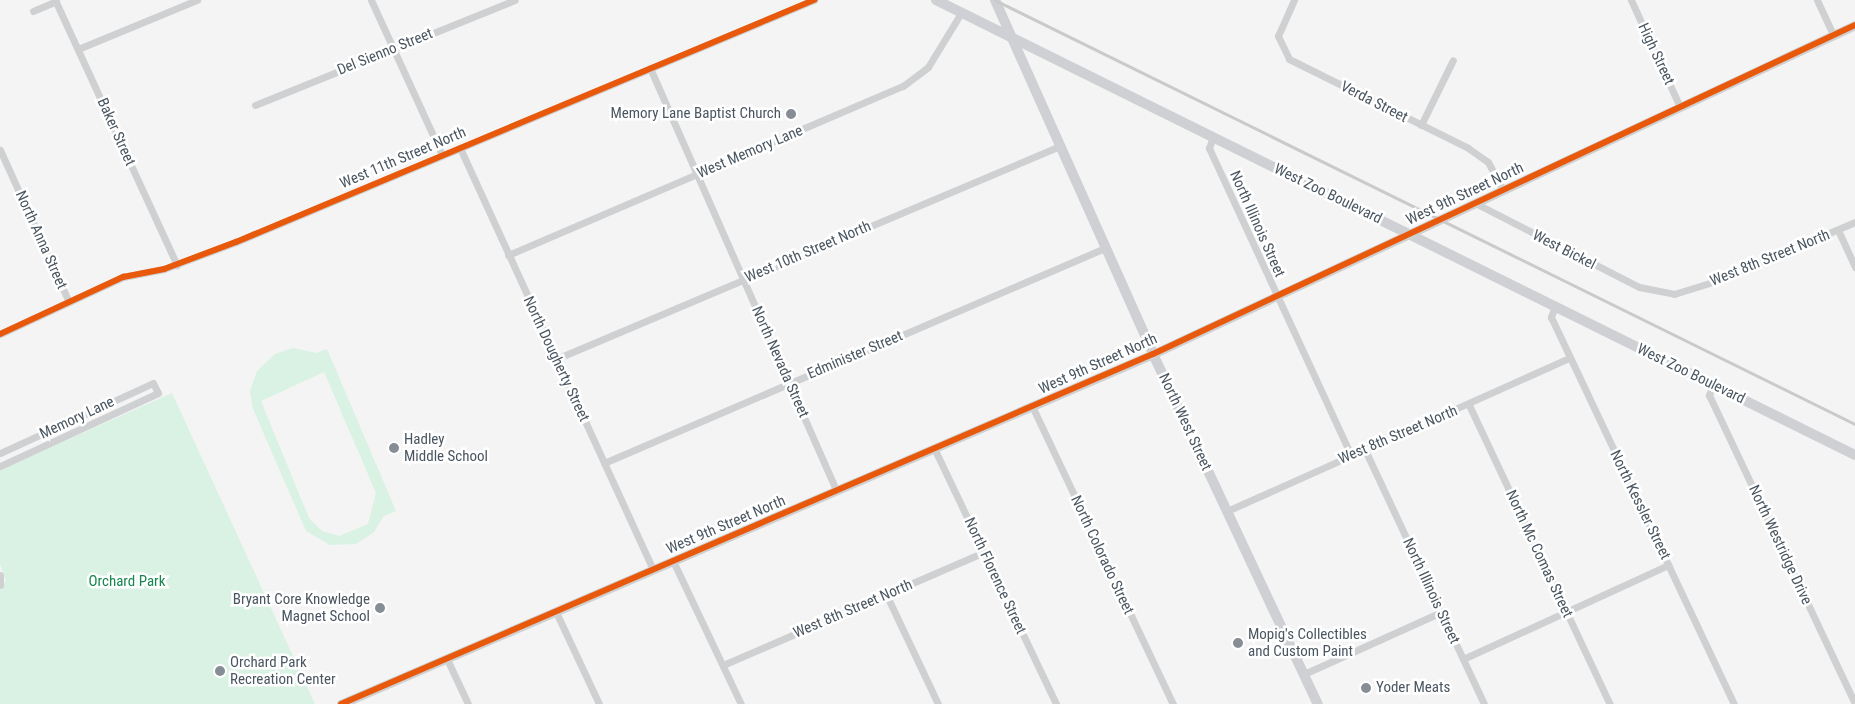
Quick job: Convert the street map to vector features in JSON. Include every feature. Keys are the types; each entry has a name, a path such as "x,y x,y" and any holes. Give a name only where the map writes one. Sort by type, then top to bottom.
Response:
{"main road":[{"name":"West Zoo Boulevard","path":"936,0 1855,455"},
{"name":"North West Street","path":"995,0 1153,354 1304,674 1314,703"}],"street":[{"path":"78,49 197,0"},
{"path":"371,0 442,155"},
{"name":"Del Sienno Street","path":"255,105 515,0"},
{"name":"West 11th Street North","path":"0,334 123,277 177,265 814,0"},
{"name":"Verda Street","path":"1294,0 1278,36 1289,59 1480,155 1503,190"},
{"name":"High Street","path":"1631,0 1680,107"},
{"path":"1817,0 1833,35"},
{"path":"34,11 55,1"},
{"name":"Baker Street","path":"55,1 177,265"},
{"name":"West Memory Lane","path":"508,255 903,86 928,66 961,13"},
{"name":"West 9th Street North","path":"341,704 1153,354 1855,25"},
{"path":"1420,125 1453,60"},
{"name":"North Nevada Street","path":"650,68 836,490"},
{"name":"North Illinois Street","path":"1213,137 1209,148 1352,457"},
{"name":"West 10th Street North","path":"556,359 1060,146"},
{"name":"North Dougherty Street","path":"460,148 653,570"},
{"name":"North Anna Street","path":"0,150 69,302"},
{"name":"West Bickel","path":"1475,204 1654,292"},
{"name":"West 8th Street North","path":"1654,292 1692,290 1855,222"},
{"path":"1838,230 1855,267"},
{"name":"Edminister Street","path":"604,463 1106,248"},
{"name":"North Kessler Street","path":"1555,306 1551,317 1734,704"},
{"name":"West 8th Street North","path":"1227,511 1366,452 1570,358"},
{"name":"Memory Lane","path":"0,453 153,383 158,394 0,466"},
{"name":"North Westridge Drive","path":"1713,385 1709,396 1855,704"},
{"name":"North Mc Comas Street","path":"1469,405 1610,704"},
{"name":"North Colorado Street","path":"1032,406 1173,704"},
{"name":"North Florence Street","path":"934,448 1056,704"},
{"name":"North Illinois Street","path":"1366,452 1484,704"},
{"name":"West 8th Street North","path":"723,665 984,552"},
{"path":"674,561 741,704"},
{"path":"1463,659 1668,565"},
{"path":"886,594 938,704"},
{"path":"556,612 599,704"},
{"path":"1304,674 1441,612"},
{"path":"447,658 468,704"}],"green space":[{"path":"293,348 316,353 327,349 396,511 384,516 374,532 356,544 330,545 306,531 253,409 250,391 257,371 275,354","holes":["324,372 376,493 368,524 339,536 322,531 309,518 261,401"]},
{"name":"Orchard Park","path":"172,393 315,704 0,704 0,591 6,581 0,564 0,470"}],"railway":[{"path":"995,0 1855,424"}],"cycle path":[{"path":"0,334 123,277 164,269 236,242 814,0"},
{"path":"341,704 1153,354 1855,25"}],"place":[{"name":"Memory Lane Baptist Church","path":"791,114"},
{"name":"Hadley Middle School","path":"394,448"},
{"name":"Bryant Core Knowledge Magnet School","path":"380,608"},
{"name":"Mopig's Collectibles and Custom Paint","path":"1238,643"},
{"name":"Orchard Park Recreation Center","path":"220,671"},
{"name":"Yoder Meats","path":"1366,688"}]}
